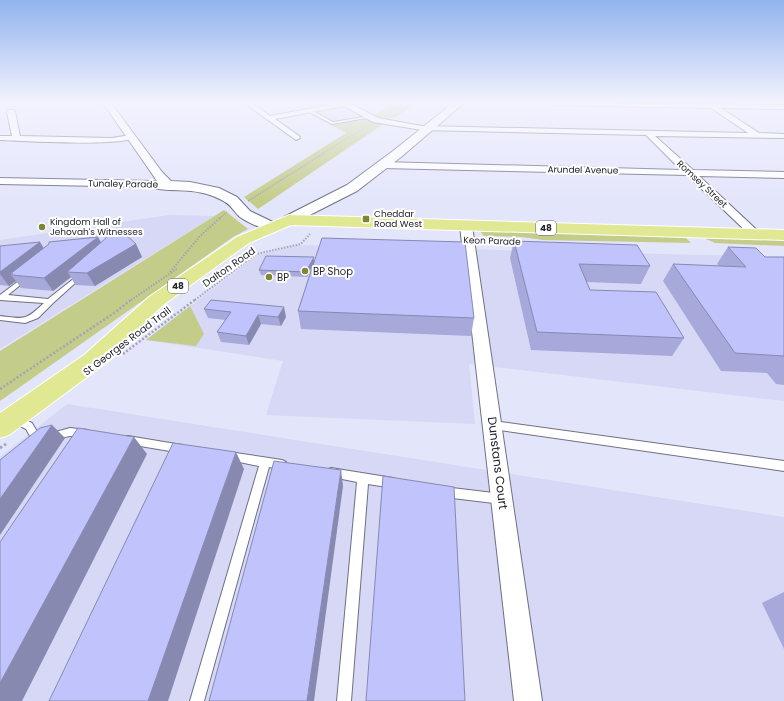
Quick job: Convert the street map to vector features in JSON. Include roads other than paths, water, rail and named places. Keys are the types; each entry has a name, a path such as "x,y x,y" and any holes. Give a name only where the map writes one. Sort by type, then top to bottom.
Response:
{"main road":[{"path":"295,230 397,154 417,136"},
{"path":"295,230 333,205 352,188"},
{"name":"Keon Parade","path":"295,230 467,233 688,232 784,235"},
{"name":"Dalton Road","path":"14,424 93,359 172,307 249,251 295,230"},
{"path":"688,232 701,247"},
{"name":"Keon Parade","path":"467,233 701,247 784,250"}],"street":[{"name":"Romsey Street","path":"651,136 755,234"},
{"path":"0,138 112,140 131,137 159,181"},
{"name":"Arundel Avenue","path":"382,165 784,175"},
{"name":"Tunaley Parade","path":"0,182 159,181 195,186 216,191 232,200 247,216 295,230"},
{"name":"Dunstans Court","path":"467,233 503,499 528,701"}],"lane":[{"path":"0,318 25,321 35,316 86,270"},
{"path":"0,297 30,274"},
{"path":"0,297 50,301"},
{"path":"14,424 36,445 54,435 70,432 92,434 80,447"},
{"path":"493,424 784,466"},
{"path":"118,438 194,451"},
{"path":"164,461 171,447"},
{"path":"218,455 295,467"},
{"path":"197,701 265,462"},
{"path":"318,471 402,485"},
{"path":"344,701 363,478"},
{"path":"433,490 503,499"}],"place":[{"name":"Cheddar Road West","path":"366,219"},
{"name":"Kingdom Hall of Jehovah's Witnesses","path":"42,227"},
{"name":"BP Shop","path":"305,271"},
{"name":"BP","path":"269,277"}]}
